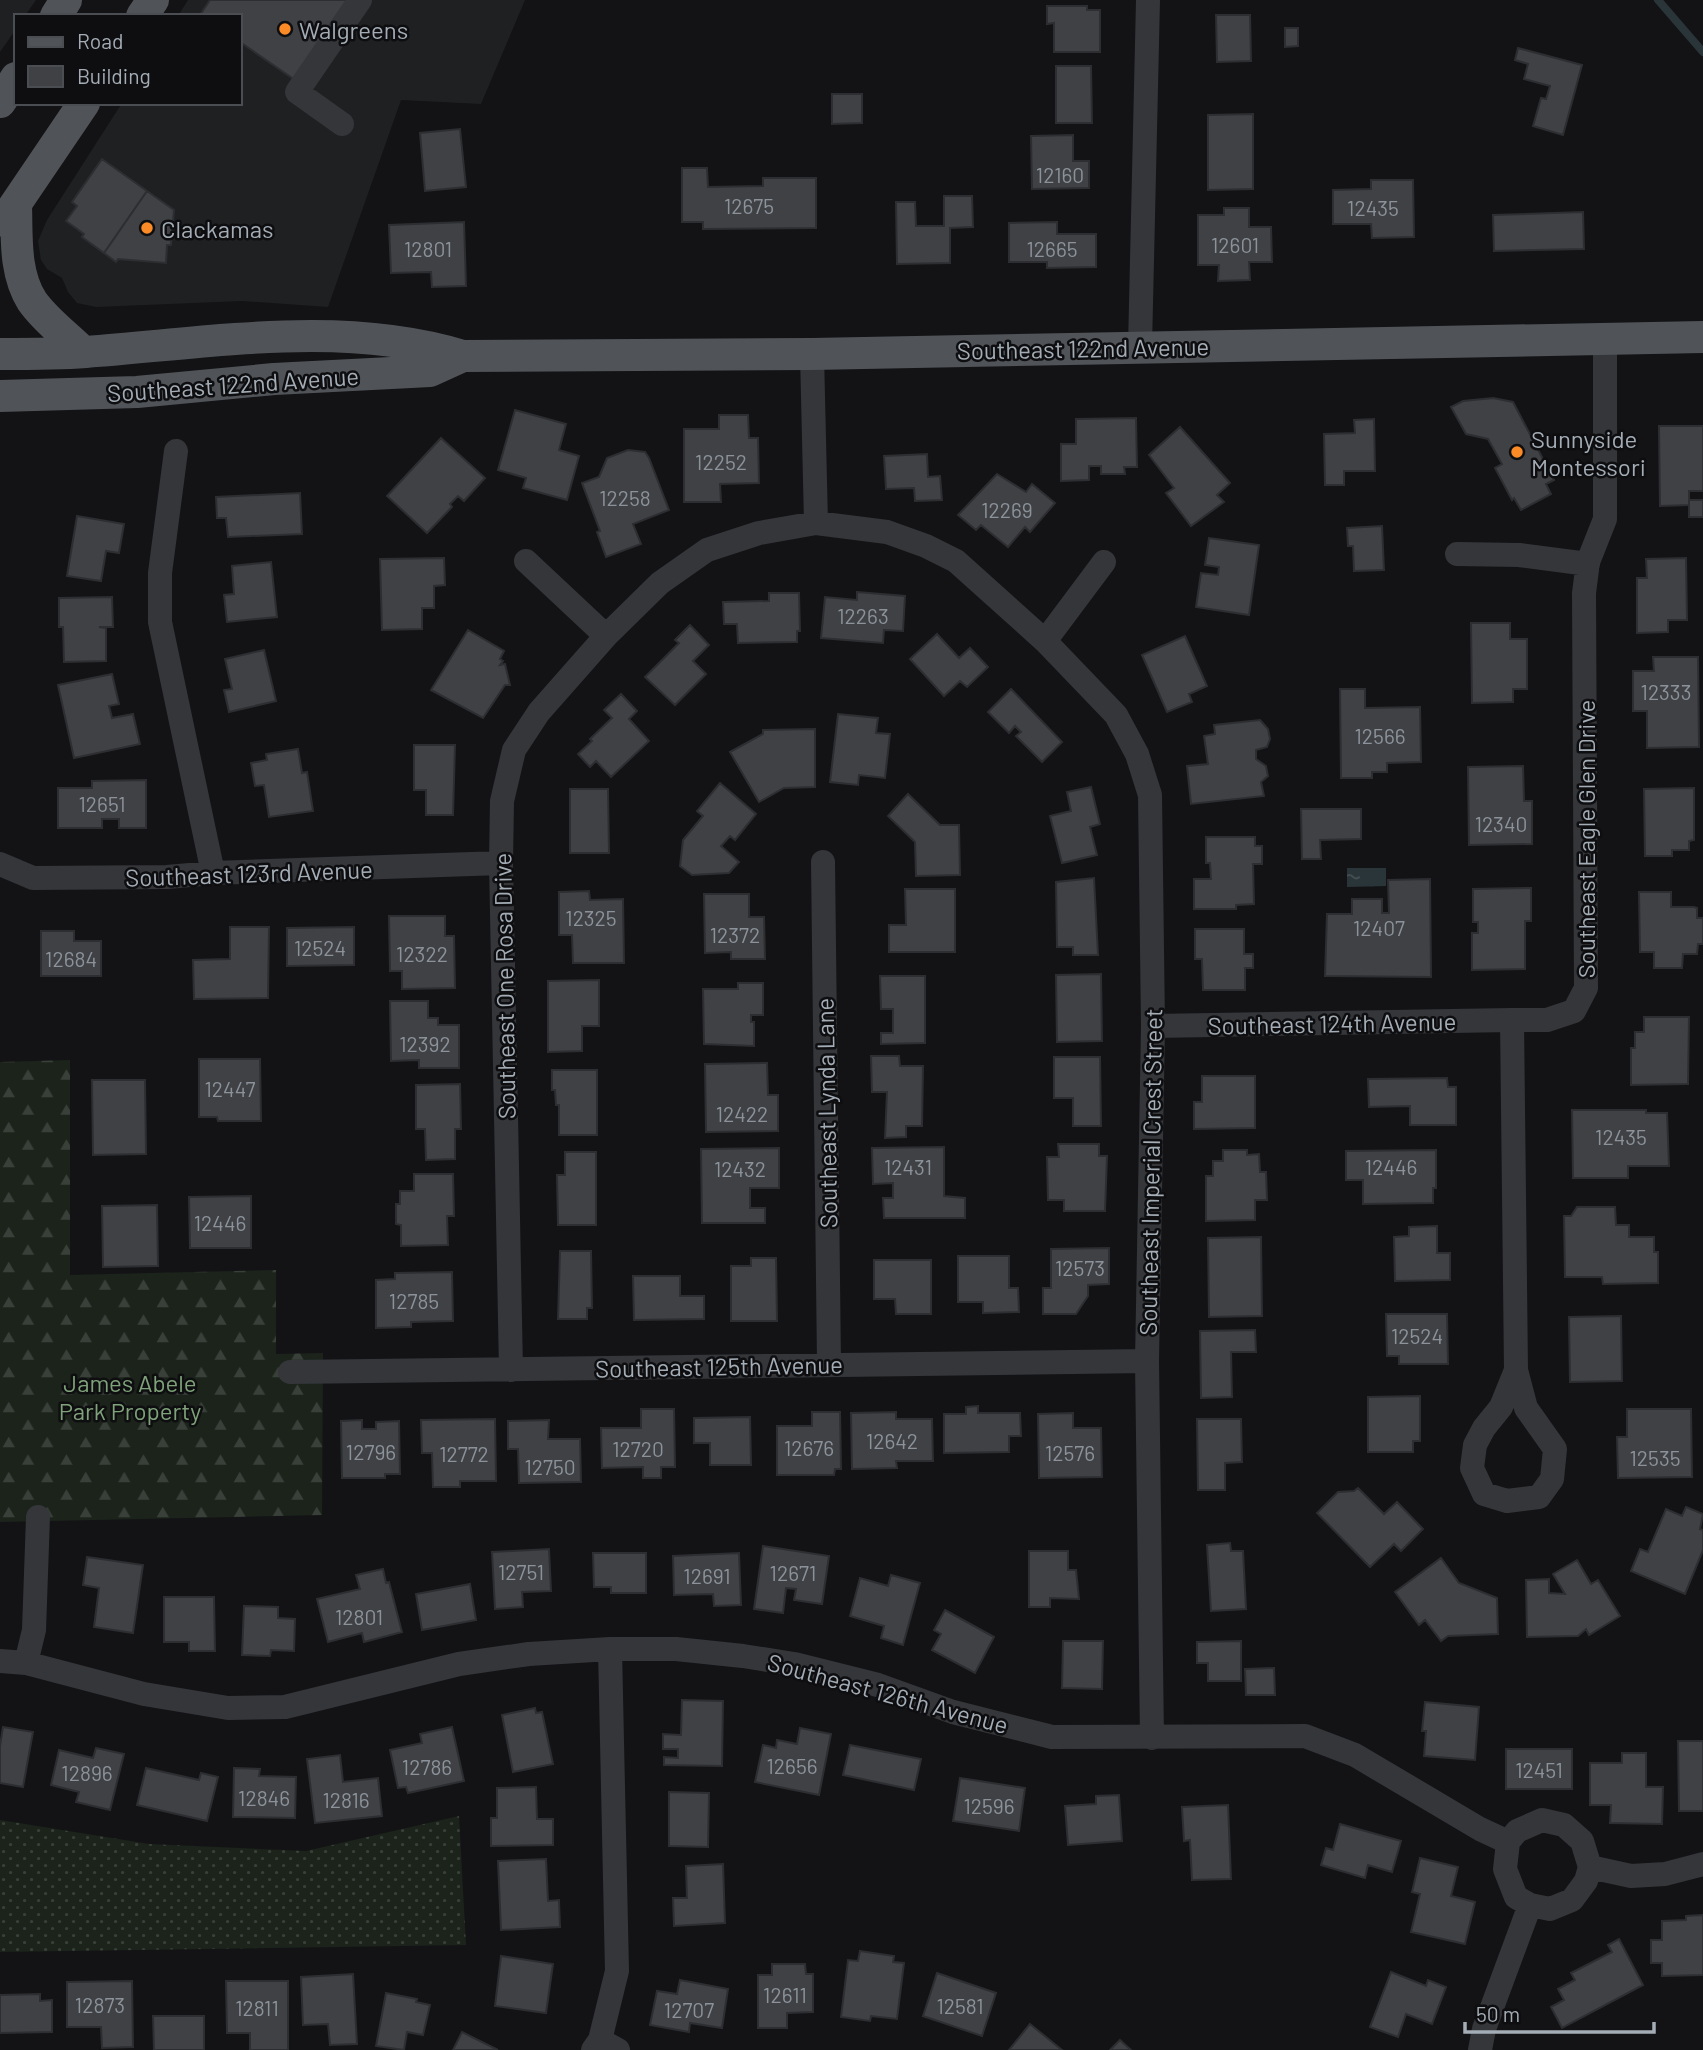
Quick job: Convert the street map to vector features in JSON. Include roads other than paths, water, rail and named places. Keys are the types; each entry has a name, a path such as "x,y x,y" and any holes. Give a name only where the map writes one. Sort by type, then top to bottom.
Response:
{"main road":[{"path":"0,102 14,81"},
{"path":"83,105 8,216 26,288 33,303 83,352"},
{"name":"Southeast 122nd Avenue","path":"0,354 83,352 237,339 325,336 430,346 463,356 812,354 1703,337"},
{"name":"Southeast 122nd Avenue","path":"0,396 137,392 274,379 430,371 463,356"}],"street":[{"path":"342,124 297,92 360,0"},
{"path":"1140,347 1148,0"},
{"name":"Southeast Eagle Glen Drive","path":"1512,1020 1547,1020 1574,1011 1586,988 1584,593 1588,564 1605,519 1605,339"},
{"path":"812,354 816,523"},
{"path":"176,451 160,573 160,622 213,873"},
{"name":"Southeast One Rosa Drive","path":"511,1370 501,863 502,801 514,750 539,712 606,636 660,583 707,550 759,533 816,523"},
{"name":"Southeast Imperial Crest Street","path":"816,523 887,532 926,546 956,561 1045,641 1116,715 1137,754 1150,795 1153,1026 1147,1361 1152,1738"},
{"path":"1457,554 1519,555 1588,564"},
{"path":"526,561 606,636"},
{"path":"1045,641 1104,562"},
{"name":"Southeast Lynda Lane","path":"823,862 829,1363"},
{"name":"Southeast 123rd Avenue","path":"0,864 33,878 167,877 501,863"},
{"path":"1512,1020 1516,1370 1526,1408 1555,1449 1552,1479 1539,1497 1507,1501 1484,1494 1472,1468 1475,1445 1501,1407 1516,1370"},
{"name":"Southeast 124th Avenue","path":"1153,1026 1512,1020"},
{"name":"Southeast 125th Avenue","path":"290,1372 1147,1361"},
{"path":"26,1663 34,1630 38,1517"},
{"path":"604,2047 617,1971 610,1649"},
{"name":"Southeast 126th Avenue","path":"0,1661 26,1663 144,1694 228,1708 285,1707 459,1664 529,1654 610,1649 676,1649 794,1664 878,1685 953,1712 1052,1737 1305,1736 1355,1755 1508,1842"},
{"path":"1542,1820 1564,1825 1582,1841 1590,1867 1586,1881 1572,1900 1550,1909 1530,1905 1516,1897 1504,1869 1508,1842 1517,1831 1542,1820"},
{"path":"1590,1867 1631,1876 1665,1874 1703,1864"},
{"path":"1480,2050 1484,2029 1530,1905"}],"water":[{"path":"1347,868 1386,868 1386,886 1347,887"}],"waterway":[{"path":"1658,0 1703,52"}],"place":[{"name":"Walgreens","path":"285,29"},
{"name":"Clackamas","path":"147,228"},
{"name":"Sunnyside Montessori","path":"1517,452"}],"park label":[{"name":"James Abele Park Property","path":"130,1396"}]}
